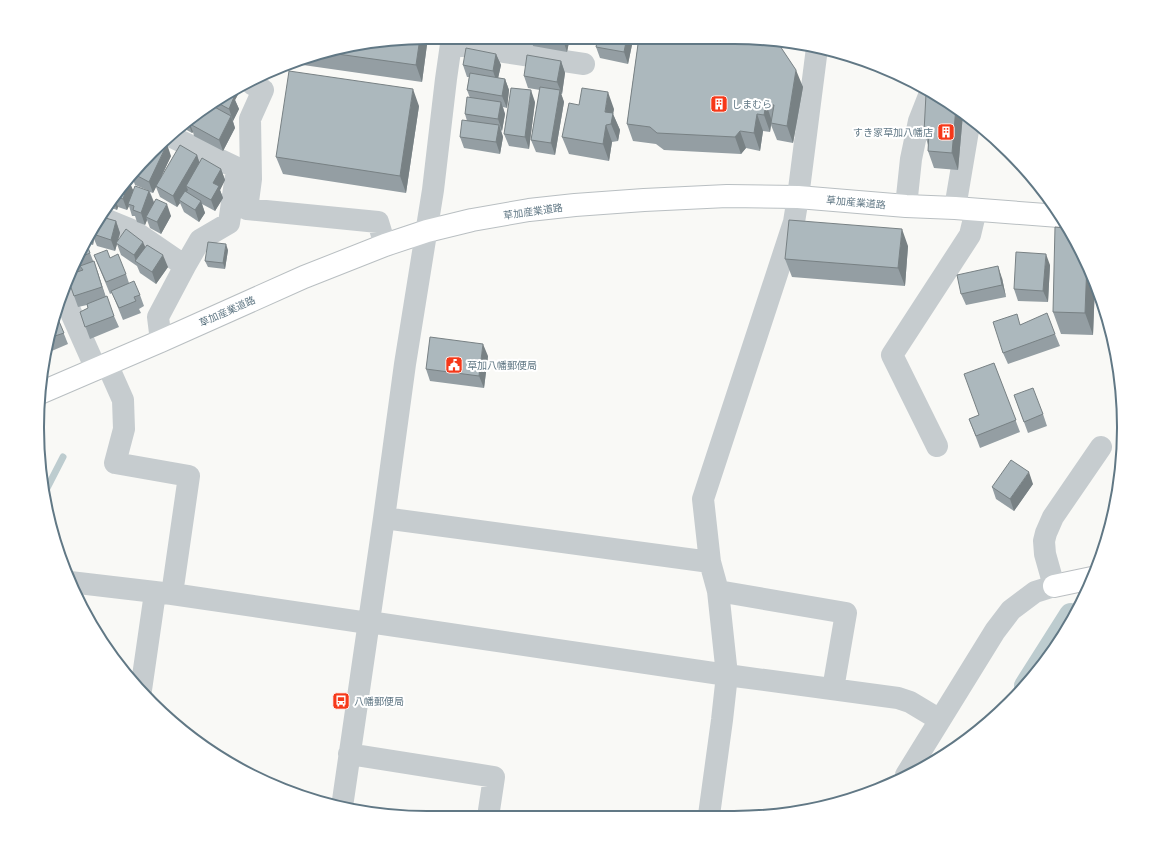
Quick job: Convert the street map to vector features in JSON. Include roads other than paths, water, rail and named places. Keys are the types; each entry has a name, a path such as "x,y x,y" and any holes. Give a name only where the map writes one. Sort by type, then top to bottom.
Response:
{"main road":[{"name":"草加産業道路","path":"46,389 161,341 304,277 385,244 427,231 472,220 529,210 644,200 727,196 798,197 1053,215"},
{"path":"1054,586 1085,579"}],"street":[{"path":"343,802 405,364 433,190 451,44"},
{"path":"473,44 584,64"},
{"path":"710,811 727,675 718,591 710,562 703,499 794,222 816,53"},
{"path":"255,86 263,90 250,119 251,179 247,209 378,222 385,244"},
{"path":"906,206 911,159 919,121 929,97"},
{"path":"937,446 892,355 970,235 965,209 970,125"},
{"path":"161,341 158,317 185,266 200,240 229,223 237,168 175,139"},
{"path":"231,166 250,156"},
{"path":"106,219 134,231 185,266"},
{"path":"66,300 102,366 123,400 124,429 115,464 189,476 164,594 142,684"},
{"path":"911,767 995,631 1011,610 1035,592 1054,586 1045,554 1044,541 1046,533 1053,517 1101,447"},
{"path":"384,518 710,562"},
{"path":"78,585 164,594 369,622 727,675 898,698 910,702 940,720"},
{"path":"718,591 846,613 833,689"},
{"path":"349,754 494,776 489,811"}],"waterway":[{"path":"48,486 63,457"}],"place":[{"name":"しまむら","path":"719,104"},
{"name":"すき家草加八幡店","path":"946,132"},
{"name":"草加八幡郵便局","path":"454,365"},
{"name":"八幡郵便局","path":"341,701"}]}
